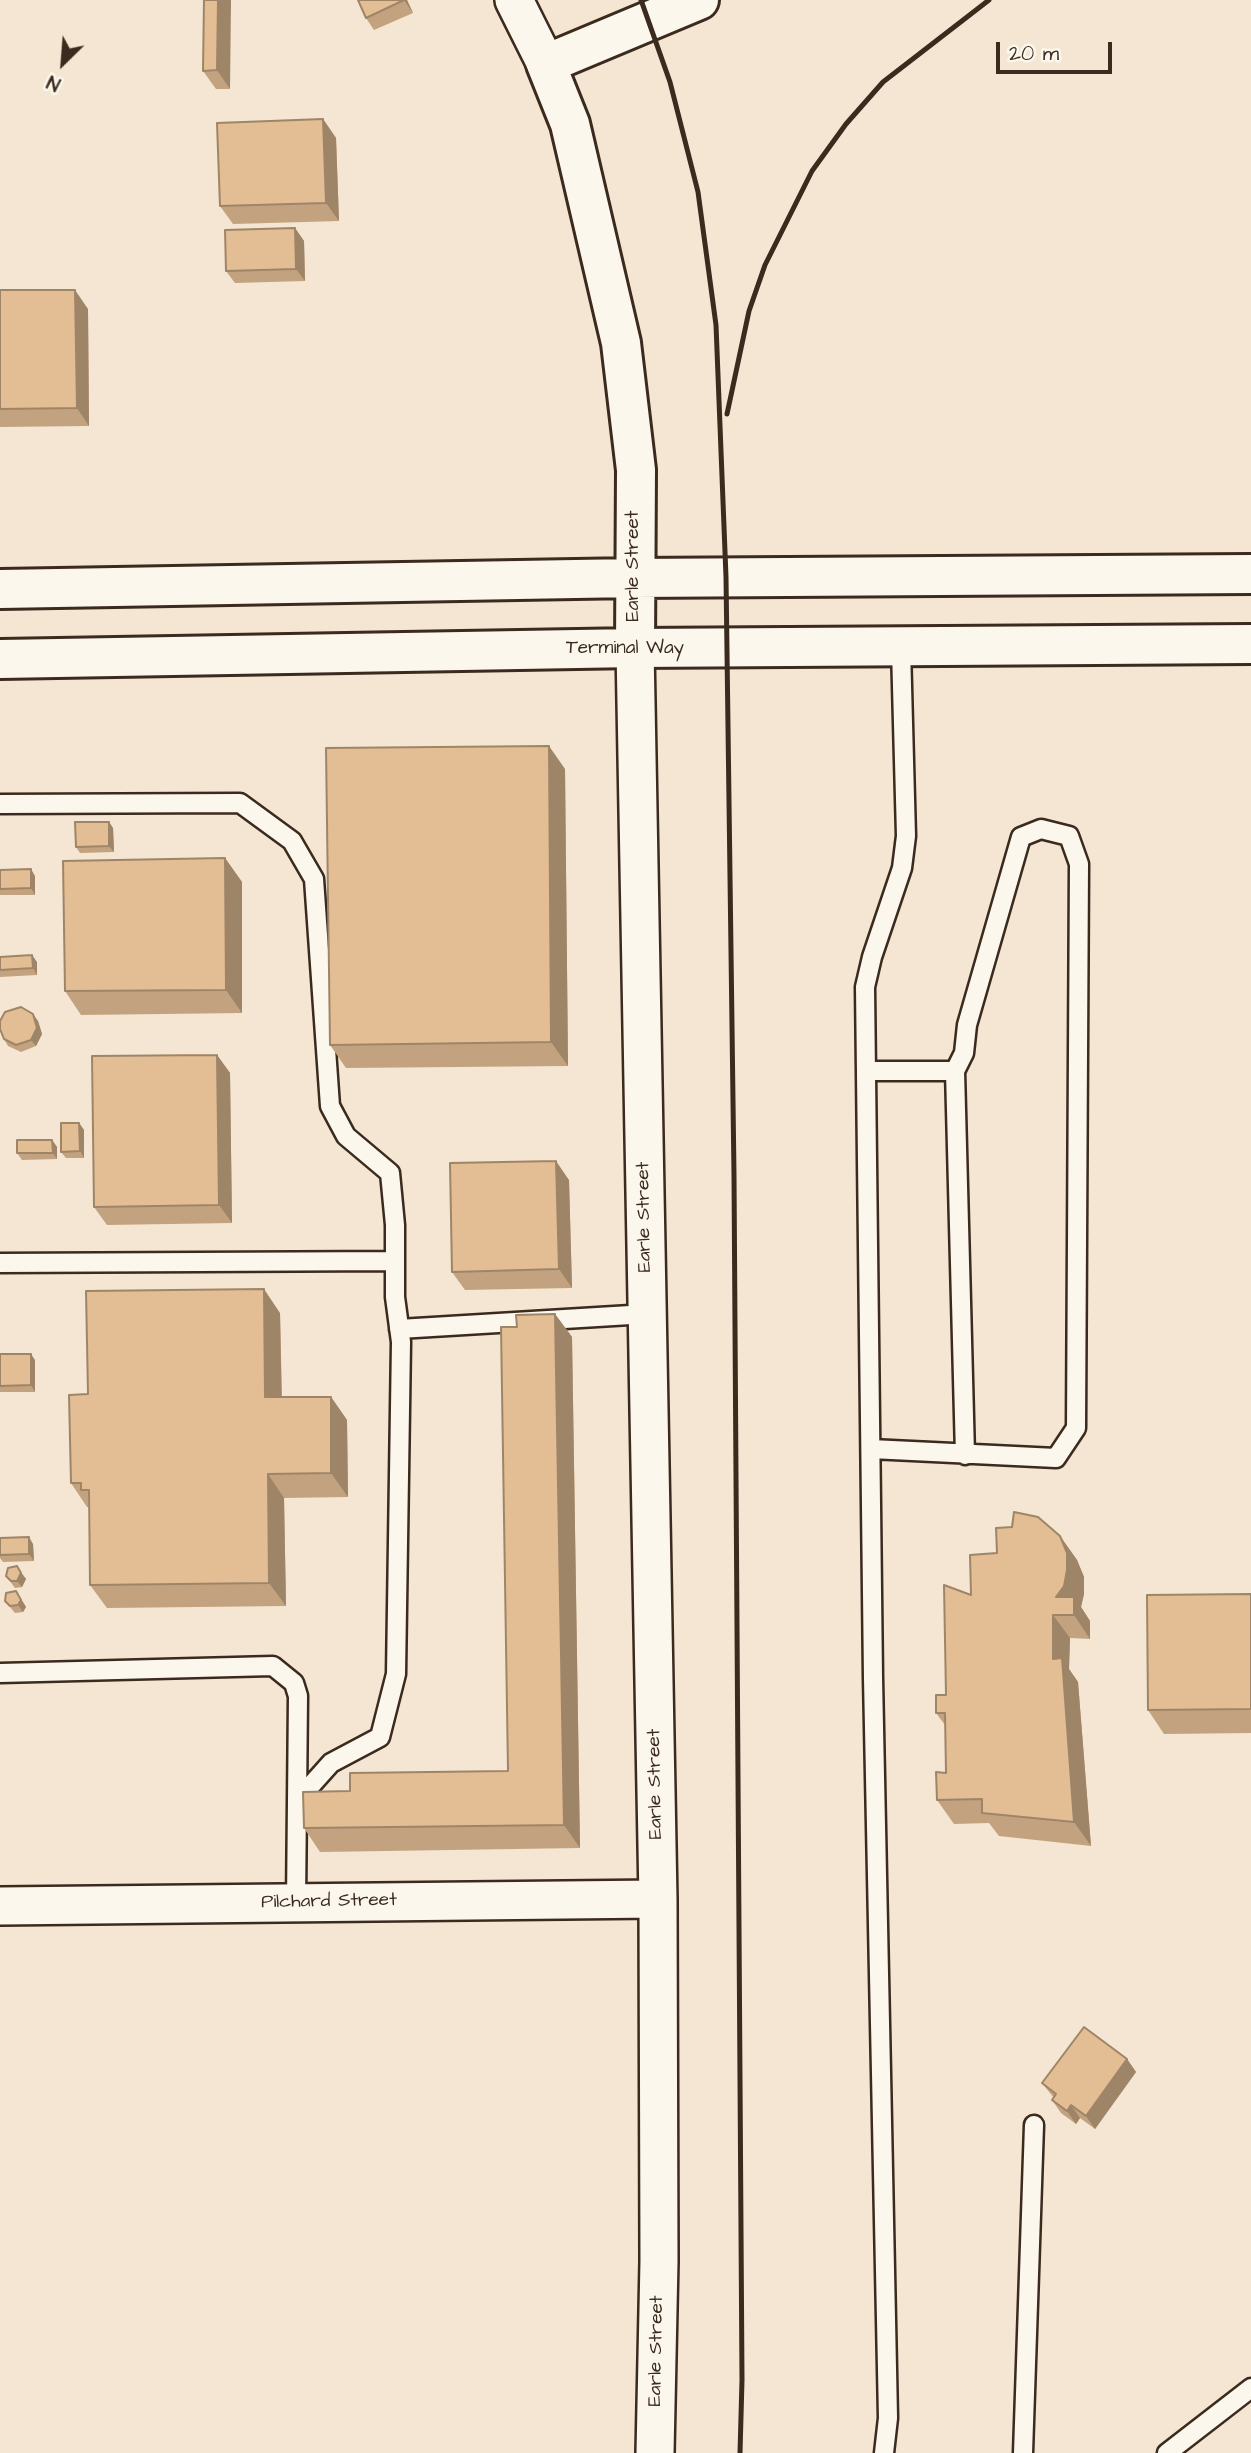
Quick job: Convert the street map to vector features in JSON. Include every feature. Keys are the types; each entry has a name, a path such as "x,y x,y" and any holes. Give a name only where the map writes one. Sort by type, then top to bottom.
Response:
{"main road":[{"path":"546,64 699,0"},
{"name":"Earle Street","path":"546,64 570,124 621,343 636,470 633,578 635,648"},
{"path":"0,589 633,578 1251,574"},
{"name":"Terminal Way","path":"0,659 635,648 1251,644"}],"street":[{"name":"Earle Street","path":"514,0 546,64"},
{"name":"Earle Street","path":"635,648 658,1899 659,2261 655,2453"},
{"name":"Pilchard Street","path":"0,1906 658,1899"}],"lane":[{"path":"884,2453 888,2418 865,987 872,957 902,868 906,836 901,648"},
{"path":"0,804 240,803 292,841 314,879 330,1106 346,1136 390,1173 396,1225 399,1329 396,1674 380,1737 331,1763 297,1801"},
{"path":"871,1449 965,1455 1056,1458 1076,1428 1079,864 1069,836 1041,829 1021,837 967,1025 964,1053 955,1071 965,1455"},
{"path":"867,1071 955,1071"},
{"path":"0,1263 395,1261"},
{"path":"399,1329 647,1314"},
{"path":"0,1673 273,1666 294,1683 298,1696 296,1903"},
{"path":"1023,2453 1034,2125"},
{"path":"1167,2453 1251,2388"}],"shaded area":[{"path":"0,0 1251,0 1251,2453 0,2453"}],"building":[{"path":"204,0 218,0 217,70 203,71"},
{"path":"358,0 404,0 366,18"},
{"path":"323,119 326,203 220,206 217,123"},
{"path":"295,228 296,269 226,271 225,230"},
{"path":"0,290 75,290 77,408 0,409"},
{"path":"549,746 551,1042 330,1045 326,748"},
{"path":"75,822 109,822 109,846 76,847"},
{"path":"225,858 226,990 65,991 63,861"},
{"path":"31,869 31,888 0,889 0,870"},
{"path":"32,955 33,968 0,970 0,957"},
{"path":"21,1007 33,1014 37,1028 31,1040 16,1045 4,1039 0,1021 5,1012"},
{"path":"217,1055 219,1205 94,1207 92,1056"},
{"path":"61,1123 79,1123 80,1151 61,1152"},
{"path":"17,1140 52,1140 53,1153 17,1153"},
{"path":"556,1161 559,1269 452,1272 450,1163"},
{"path":"264,1289 265,1397 331,1397 331,1473 268,1474 269,1583 90,1585 89,1490 81,1490 81,1483 71,1483 69,1395 88,1394 86,1291"},
{"path":"555,1314 564,1825 304,1828 303,1792 350,1791 350,1773 508,1771 501,1327 517,1327 516,1315"},
{"path":"0,1354 31,1354 31,1385 0,1386"},
{"path":"1014,1512 1038,1517 1060,1536 1067,1553 1064,1586 1056,1597 1074,1597 1074,1615 1053,1615 1053,1659 1062,1658 1074,1822 982,1813 982,1799 937,1800 936,1772 946,1773 945,1713 936,1713 936,1695 946,1695 944,1585 971,1595 970,1555 997,1553 996,1528 1012,1527"},
{"path":"29,1537 29,1554 0,1555 0,1538"},
{"path":"17,1566 21,1573 17,1581 11,1581 6,1576 8,1568"},
{"path":"16,1591 21,1600 18,1605 10,1606 5,1601 6,1593"},
{"path":"1251,1594 1251,1709 1148,1710 1147,1595"},
{"path":"1084,2027 1127,2059 1086,2116 1071,2105 1067,2111 1052,2100 1056,2094 1042,2083"}],"railway":[{"path":"641,0 670,82 698,192 716,325 726,577 734,1175 742,2380 740,2453"},
{"path":"727,414 749,311 765,265 812,171 846,124 883,82 989,0"}]}
